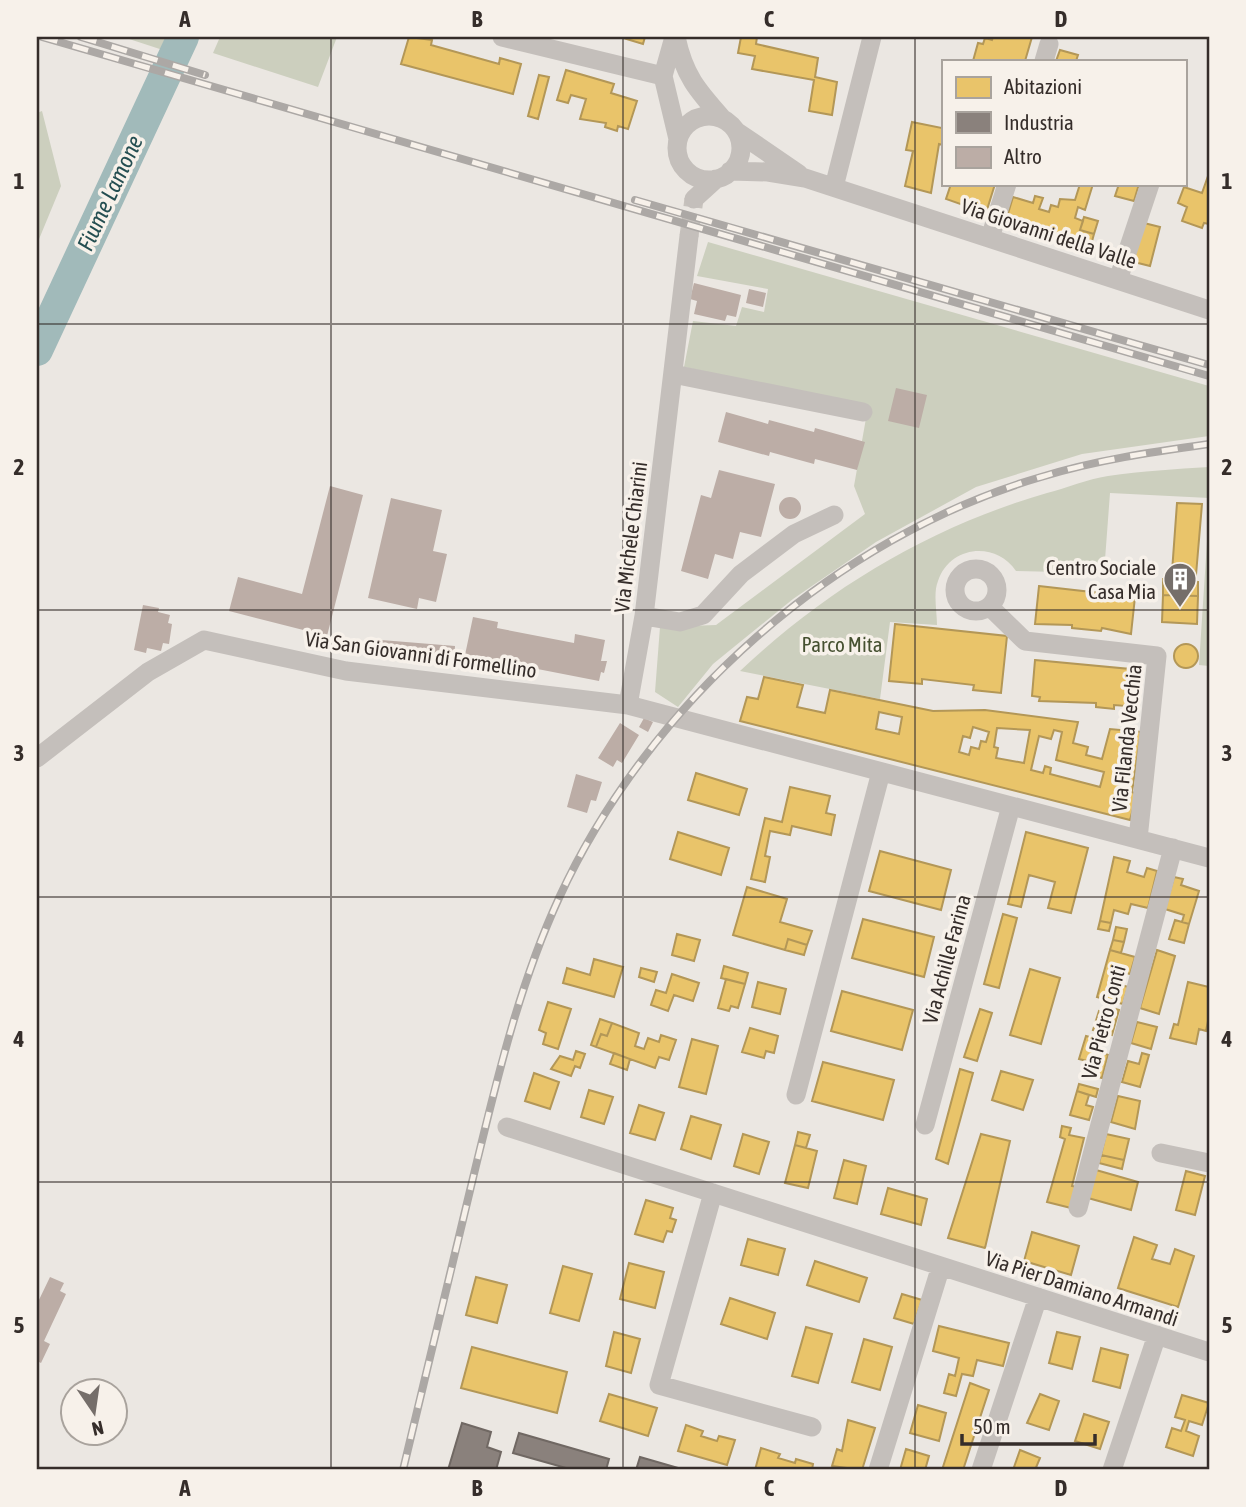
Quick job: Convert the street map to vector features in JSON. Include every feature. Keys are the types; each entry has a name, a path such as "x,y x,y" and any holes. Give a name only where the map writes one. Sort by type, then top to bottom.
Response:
{"street":[{"path":"502,37 525,40 663,76"},
{"path":"675,37 682,67 697,90 729,125 740,152 723,175 694,199 690,174 678,159 678,139 663,76 675,37"},
{"path":"834,187 872,37"},
{"path":"678,139 682,129 700,117 729,125"},
{"name":"Via Giovanni della Valle","path":"729,125 806,178"},
{"name":"Via Giovanni della Valle","path":"723,175 768,172 806,178 1209,310"},
{"path":"690,174 723,175"},
{"path":"990,238 1006,186"},
{"path":"1118,280 1149,186"},
{"name":"Via Michele Chiarini","path":"628,705 644,616 689,236"},
{"path":"673,374 863,412"},
{"path":"644,616 680,622 703,615 752,566 794,534 834,515"},
{"name":"Via Filanda Vecchia","path":"990,607 1025,640 1157,656 1138,839"},
{"name":"Via San Giovanni di Formellino","path":"37,758 148,672 204,640 346,671 628,705"},
{"name":"Via Filanda Vecchia","path":"628,705 1209,858"},
{"path":"796,1095 881,772"},
{"name":"Via Achille Farina","path":"925,1125 1011,806"},
{"name":"Via Pietro Conti","path":"1078,1208 1173,848"},
{"name":"Via Pier Damiano Armandi","path":"507,1127 1209,1352"},
{"path":"1161,1153 1209,1163"},
{"path":"713,1193 659,1385 812,1427"},
{"path":"878,1470 941,1266"},
{"path":"981,1470 1038,1297"},
{"path":"1112,1470 1157,1335"}],"green space":[{"path":"123,37 176,37 169,52"},
{"path":"220,37 337,37 318,87 213,53"},
{"path":"42,111 61,186 37,244 37,113"},
{"path":"708,242 1209,386 1209,436 1082,454 976,487 876,542 793,599 713,664 678,707 655,692 660,627 716,625 865,514 854,486 868,407 684,367 693,321 736,326 742,307 764,312 768,289 697,276"},
{"name":"Parco Mita","path":"1209,467 1209,498 1110,493 1104,573 1016,571 1007,561 986,551 974,551 952,560 938,581 935,597 937,625 890,622 880,699 740,671 809,613 845,587 922,542 962,523 1100,477"},
{"path":"1209,511 1209,666 1199,665"}],"building: Abitazioni":[{"path":"409,37 432,40 431,45 499,64 500,58 521,64 513,94 401,64"},
{"path":"620,37 645,37 643,44"},
{"path":"741,37 757,37 756,44 818,58 815,77 837,82 832,115 809,111 814,80 752,69 755,56 738,53"},
{"path":"993,37 1032,37 1025,60 973,60 978,43 983,44 985,38 992,40"},
{"path":"1060,50 1078,55 1076,60 1056,60"},
{"path":"566,70 614,84 611,93 637,101 628,129 618,126 617,131 605,127 606,123 580,119 586,99 571,95 568,103 557,100"},
{"path":"539,75 549,77 538,119 528,116"},
{"path":"912,122 942,128 942,145 939,144 931,193 905,186 913,151 906,150"},
{"path":"1208,176 1209,224 1204,223 1202,228 1182,221 1187,207 1178,203 1184,187 1202,193"},
{"path":"950,186 994,186 986,213 946,199"},
{"path":"1079,186 1092,186 1085,210 1078,207 1075,218 1083,221 1080,230 1094,234 1091,245 1006,220 1013,197 1033,203 1035,196 1043,198 1039,209 1049,212 1051,205 1058,207 1060,199 1075,200"},
{"path":"1118,186 1138,186 1134,201 1115,196"},
{"path":"1084,217 1098,221 1094,234 1080,230"},
{"path":"1140,222 1160,227 1150,266 1130,261"},
{"path":"1177,503 1202,504 1196,575 1172,572"},
{"path":"1163,579 1198,582 1198,596 1163,595"},
{"path":"1039,586 1135,597 1131,634 1102,628 1101,631 1072,628 1072,625 1035,624"},
{"name":"Centro Sociale Casa Mia","path":"1163,595 1198,596 1197,624 1162,622"},
{"path":"895,624 1007,636 1001,693 973,690 974,685 922,679 922,684 889,681"},
{"path":"1186,644 1197,651 1198,656 1191,667 1186,668 1175,661 1174,656 1181,645"},
{"path":"1035,660 1130,669 1126,706 1114,705 1114,709 1096,707 1096,703 1039,701 1040,697 1032,696"},
{"path":"764,677 803,685 797,707 825,713 830,690 933,711 985,710 1078,722 1073,743 1088,747 1086,755 1102,759 1110,729 1141,732 1132,792 1137,794 1130,820 740,721 747,697 758,699","holes":["879,712 902,717 899,734 876,729","973,727 989,732 986,742 981,741 979,749 971,747 969,755 959,752 963,736 970,738","997,728 1030,730 1024,763 996,758 998,748 994,747","1054,730 1062,732 1056,760 1104,772 1100,787 1050,774 1051,768 1045,766 1043,773 1031,770 1039,736 1051,739"]},
{"path":"696,773 747,789 739,815 688,800"},
{"path":"790,787 830,796 826,813 835,815 831,835 792,826 790,835 770,831 765,856 770,857 765,882 751,879 765,818 782,822"},
{"path":"678,832 729,848 721,875 670,859"},
{"path":"1026,832 1088,848 1071,913 1048,908 1055,882 1029,875 1021,907 1008,904"},
{"path":"880,851 951,870 941,910 869,891"},
{"path":"1114,857 1130,861 1127,872 1144,877 1147,868 1157,871 1148,908 1131,904 1128,914 1114,910 1111,923 1100,921"},
{"path":"1174,877 1183,879 1181,885 1199,891 1189,924 1182,922 1184,915 1165,909"},
{"path":"747,887 787,899 780,922 812,931 807,945 788,939 785,950 733,935"},
{"path":"1003,914 1017,918 999,988 984,984"},
{"path":"863,919 934,937 924,977 852,958"},
{"path":"1175,920 1189,924 1184,943 1169,939"},
{"path":"1100,921 1111,923 1109,931 1098,929"},
{"path":"1116,927 1127,929 1124,942 1113,940"},
{"path":"677,934 700,940 694,961 672,955"},
{"path":"788,939 807,945 804,955 785,950"},
{"path":"1113,940 1124,942 1121,953 1110,950"},
{"path":"1110,950 1135,957 1130,974 1114,970 1111,982 1128,987 1123,1004 1097,997"},
{"path":"1157,950 1175,956 1159,1014 1140,1008"},
{"path":"594,959 623,967 614,997 563,983 567,968 590,975"},
{"path":"724,966 748,973 745,984 721,978"},
{"path":"641,968 657,972 654,982 639,977"},
{"path":"1030,969 1060,978 1041,1044 1010,1035"},
{"path":"672,974 699,983 693,1001 674,995 668,1011 651,1005 656,990 666,993"},
{"path":"726,979 745,984 738,1008 731,1006 729,1011 718,1008"},
{"path":"758,982 786,989 780,1014 752,1007"},
{"path":"1188,982 1209,987 1206,1031 1199,1029 1196,1044 1170,1038 1174,1024 1178,1025"},
{"path":"842,991 913,1010 902,1050 831,1031"},
{"path":"548,1002 571,1009 558,1049 543,1044 546,1033 539,1030"},
{"path":"1108,1007 1119,1010 1112,1035 1093,1030 1099,1011 1106,1013"},
{"path":"980,1009 992,1013 977,1061 964,1057"},
{"path":"600,1019 612,1023 607,1036 601,1034 596,1047 591,1045"},
{"path":"1137,1022 1157,1027 1151,1049 1131,1043"},
{"path":"612,1023 639,1033 635,1046 644,1049 648,1038 659,1042 661,1035 676,1040 669,1060 659,1057 655,1068 596,1047 601,1034 607,1036"},
{"path":"750,1028 778,1036 774,1053 766,1051 764,1058 742,1052"},
{"path":"1086,1036 1097,1039 1094,1050 1108,1055 1102,1078 1083,1073 1087,1061 1079,1059"},
{"path":"692,1039 718,1046 706,1094 679,1087"},
{"path":"576,1051 585,1054 580,1068 575,1066 571,1076 551,1069 560,1056 573,1060"},
{"path":"614,1053 630,1059 627,1070 610,1064"},
{"path":"1142,1053 1149,1055 1140,1087 1122,1082 1128,1061 1139,1064"},
{"path":"823,1062 894,1080 883,1120 812,1101"},
{"path":"960,1069 973,1073 948,1164 936,1159"},
{"path":"1001,1071 1033,1080 1023,1110 992,1100"},
{"path":"534,1073 559,1082 550,1109 525,1101"},
{"path":"1079,1084 1098,1089 1096,1097 1077,1091"},
{"path":"589,1090 613,1097 604,1124 581,1117"},
{"path":"1077,1091 1089,1095 1086,1105 1093,1107 1089,1120 1070,1115"},
{"path":"1118,1096 1140,1101 1135,1129 1111,1122"},
{"path":"639,1105 664,1113 655,1140 630,1133"},
{"path":"691,1116 721,1125 711,1159 681,1149"},
{"path":"1062,1126 1071,1128 1069,1135 1084,1138 1072,1186 1077,1187 1071,1208 1047,1202 1065,1139 1060,1137"},
{"path":"798,1132 810,1135 806,1148 795,1145"},
{"path":"743,1134 769,1142 759,1174 734,1166"},
{"path":"981,1134 1010,1141 985,1248 948,1238"},
{"path":"1106,1134 1129,1139 1124,1160 1101,1155"},
{"path":"795,1145 817,1151 808,1188 785,1183"},
{"path":"1101,1155 1124,1160 1122,1169 1099,1163"},
{"path":"844,1160 866,1166 857,1204 834,1198"},
{"path":"1096,1170 1138,1182 1131,1210 1088,1198"},
{"path":"1186,1171 1205,1176 1195,1215 1176,1210"},
{"path":"888,1188 927,1199 921,1225 881,1214"},
{"path":"646,1200 673,1208 670,1218 676,1220 672,1232 667,1231 663,1242 635,1234"},
{"path":"1032,1232 1079,1246 1071,1275 1024,1261"},
{"path":"1134,1237 1157,1245 1152,1259 1170,1264 1175,1249 1194,1256 1178,1307 1118,1288"},
{"path":"748,1239 785,1249 778,1275 741,1265"},
{"path":"815,1261 867,1278 859,1302 807,1285"},
{"path":"629,1263 664,1272 655,1308 620,1299"},
{"path":"563,1266 592,1274 579,1321 550,1313"},
{"path":"476,1277 507,1285 497,1323 466,1315"},
{"path":"902,1294 922,1300 914,1324 894,1318"},
{"path":"730,1298 775,1313 767,1339 721,1324"},
{"path":"939,1326 1009,1343 1003,1366 977,1360 973,1376 962,1374 956,1396 944,1393 949,1374 955,1376 959,1358 933,1351"},
{"path":"806,1327 832,1334 818,1383 792,1376"},
{"path":"614,1332 640,1339 631,1373 606,1366"},
{"path":"1057,1332 1080,1337 1072,1369 1049,1363"},
{"path":"864,1339 892,1347 880,1390 852,1382"},
{"path":"472,1347 567,1372 557,1413 461,1388"},
{"path":"1101,1348 1128,1355 1120,1388 1093,1381"},
{"path":"970,1383 989,1390 963,1470 942,1470"},
{"path":"609,1394 657,1408 648,1436 600,1421"},
{"path":"1040,1394 1059,1401 1049,1430 1027,1423"},
{"path":"1182,1395 1209,1403 1202,1425 1189,1421 1186,1431 1199,1436 1193,1456 1166,1447 1172,1428 1181,1431 1185,1420 1175,1417"},
{"path":"918,1405 946,1413 939,1441 910,1433"},
{"path":"1084,1414 1109,1422 1100,1449 1075,1441"},
{"path":"848,1420 875,1428 862,1470 832,1466 837,1449 842,1451"},
{"path":"686,1425 703,1431 701,1436 717,1441 719,1436 735,1440 727,1465 678,1451"},
{"path":"761,1448 780,1454 778,1458 813,1464 812,1470 755,1470"},
{"path":"906,1449 929,1456 925,1470 900,1470"},
{"path":"1020,1450 1040,1458 1035,1470 1013,1470"}],"building: Industria":[{"path":"462,1423 491,1432 487,1447 501,1452 496,1470 448,1470"},
{"path":"519,1433 609,1459 606,1470 573,1470 513,1453"},
{"path":"640,1457 685,1470 636,1470"}],"building: Altro":[{"path":"694,283 741,295 736,317 727,315 725,321 694,314 697,301 690,299"},
{"path":"749,289 766,293 763,307 746,303"},
{"path":"896,388 927,395 919,428 888,421"},
{"path":"726,412 768,424 769,420 814,432 815,428 865,442 857,470 815,459 814,464 770,452 769,456 718,442"},
{"path":"719,470 775,484 761,537 740,532 733,559 715,554 708,579 681,571 701,495 711,498"},
{"path":"330,486 363,495 327,636 229,611 238,577 302,594"},
{"path":"790,497 798,500 801,508 798,516 790,519 782,516 779,508 782,500"},
{"path":"391,498 442,510 433,551 447,554 436,602 419,598 417,609 368,598"},
{"path":"143,605 159,608 158,612 170,615 168,623 172,624 169,644 163,643 161,651 147,648 146,653 134,650"},
{"path":"473,617 498,622 497,628 574,643 575,634 605,640 601,661 607,661 604,673 601,672 599,681 465,655"},
{"path":"369,639 455,646 454,663 368,656"},
{"path":"644,718 653,722 648,732 639,727"},
{"path":"620,723 639,735 622,763 617,760 613,767 598,758"},
{"path":"576,774 602,782 596,801 591,800 587,813 567,807"},
{"path":"50,1277 64,1283 60,1291 66,1294 44,1341 50,1344 41,1363 37,1361 37,1304"}],"waterway":[{"name":"Fiume Lamone","path":"37,350 183,37"}],"tunnel":[{"path":"689,236 694,199"}],"railway":[{"path":"42,37 1209,376"},
{"path":"81,37 205,75"},
{"path":"635,200 1209,365"},
{"path":"403,1470 490,1107 520,1001 559,898 597,827 643,759 696,695 756,637 821,585 891,541 965,504 1041,477 1103,461 1209,444"}],"place":[{"name":"Centro Sociale Casa Mia","path":"1180,609"}]}
